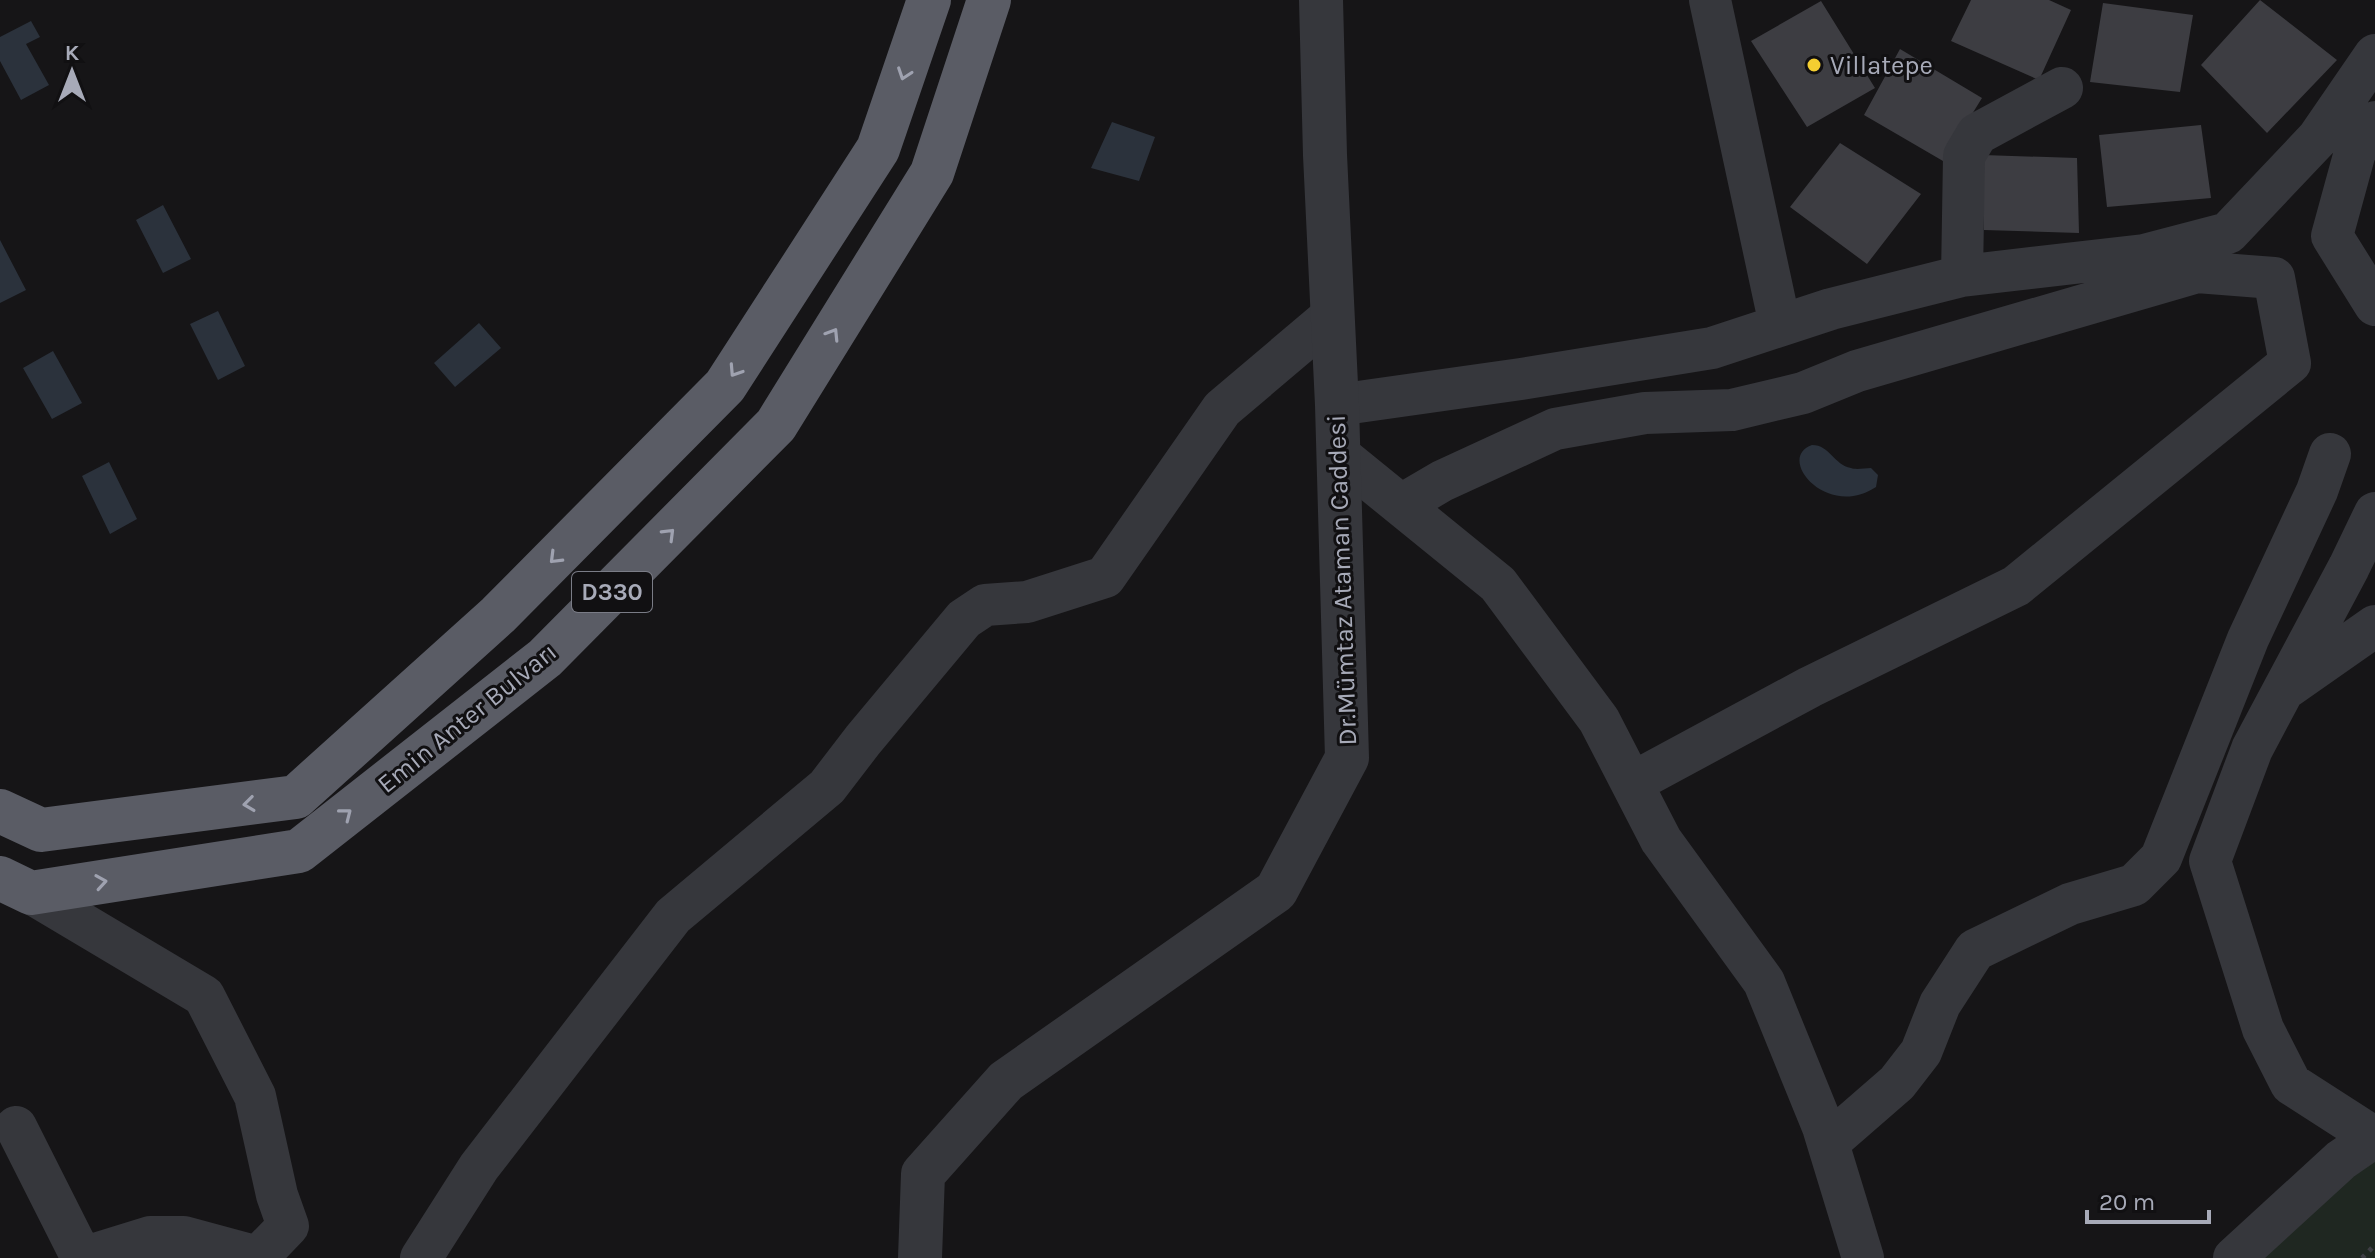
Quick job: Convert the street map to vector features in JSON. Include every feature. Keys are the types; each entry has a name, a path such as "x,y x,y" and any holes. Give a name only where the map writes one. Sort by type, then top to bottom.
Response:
{"highway":[{"name":"Emin Anter Bulvarı","path":"0,811 41,830 296,797 498,615 725,386 878,149 929,0"},
{"name":"Emin Anter Bulvarı","path":"16,886 299,851 545,658 776,425 932,173 989,0"}],"street":[{"name":"Dr.Mümtaz Ataman Caddesi","path":"920,1258 923,1174 1006,1081 1276,891 1347,758 1321,0"},
{"path":"1710,0 1780,325"},
{"path":"1337,405 1712,348 1831,309 1962,276 2144,255 2228,233 2318,138 2375,55"},
{"path":"1962,276 1964,156 1977,134 2062,88"},
{"path":"2375,122 2355,152 2332,236 2375,305"},
{"path":"1401,505 1442,481 1555,429 1645,413 1747,407 1803,393 1857,371 2197,272 2274,278 2290,363 2016,586 1810,687 1632,783"},
{"path":"421,1258 479,1167 673,916 827,787 964,619 985,605 1027,602 1105,577 1222,409 1333,315"},
{"path":"1338,454 1498,584 1599,720 1661,840 1764,982 1828,1143 1863,1258"},
{"path":"1828,1143 1877,1103 1921,1052 1940,1004 1975,950 2070,904 2134,885 2161,858 2248,639 2317,491 2330,454"},
{"path":"2234,1258 2341,1160 2374,1138 2291,1084 2263,1029 2210,861 2252,749 2375,513"},
{"path":"2282,691 2375,626"},
{"path":"16,886 204,996 255,1096 277,1195 288,1226 258,1257 184,1237 150,1237 82,1258 16,1127"}],"path":[{"path":"2362,1258 2375,1245"}],"shaded area":[{"path":"31,21 40,37 26,44 49,85 21,100 0,61 0,37"},
{"path":"1112,122 1155,137 1139,181 1091,168"},
{"path":"163,205 191,259 163,273 136,220"},
{"path":"0,240 26,290 0,303"},
{"path":"218,311 245,366 218,380 190,324"},
{"path":"479,323 501,348 455,387 434,363"},
{"path":"53,351 82,403 52,419 23,368"},
{"path":"1812,445 1823,448 1845,466 1871,468 1878,475 1876,487 1858,495 1840,496 1824,492 1803,473 1800,462 1802,452"},
{"path":"109,462 137,519 110,534 82,476"},
{"path":"2375,1148 2375,1258 2251,1258"}],"building":[{"name":"Villatepe","path":"1971,0 2049,0 2071,10 2039,80 1951,41"},
{"path":"2260,0 2337,60 2267,133 2201,65"},
{"name":"Villatepe","path":"1821,1 1875,88 1807,127 1751,41"},
{"path":"2103,3 2193,15 2180,92 2090,82"},
{"name":"Villatepe","path":"1900,49 1982,98 1943,161 1864,115"},
{"path":"2201,125 2211,198 2107,207 2099,135"},
{"name":"Villatepe","path":"1840,143 1921,194 1867,264 1790,207"},
{"path":"1983,155 2077,158 2079,233 1984,230"}],"place":[{"name":"Villatepe","path":"1814,65"}]}
